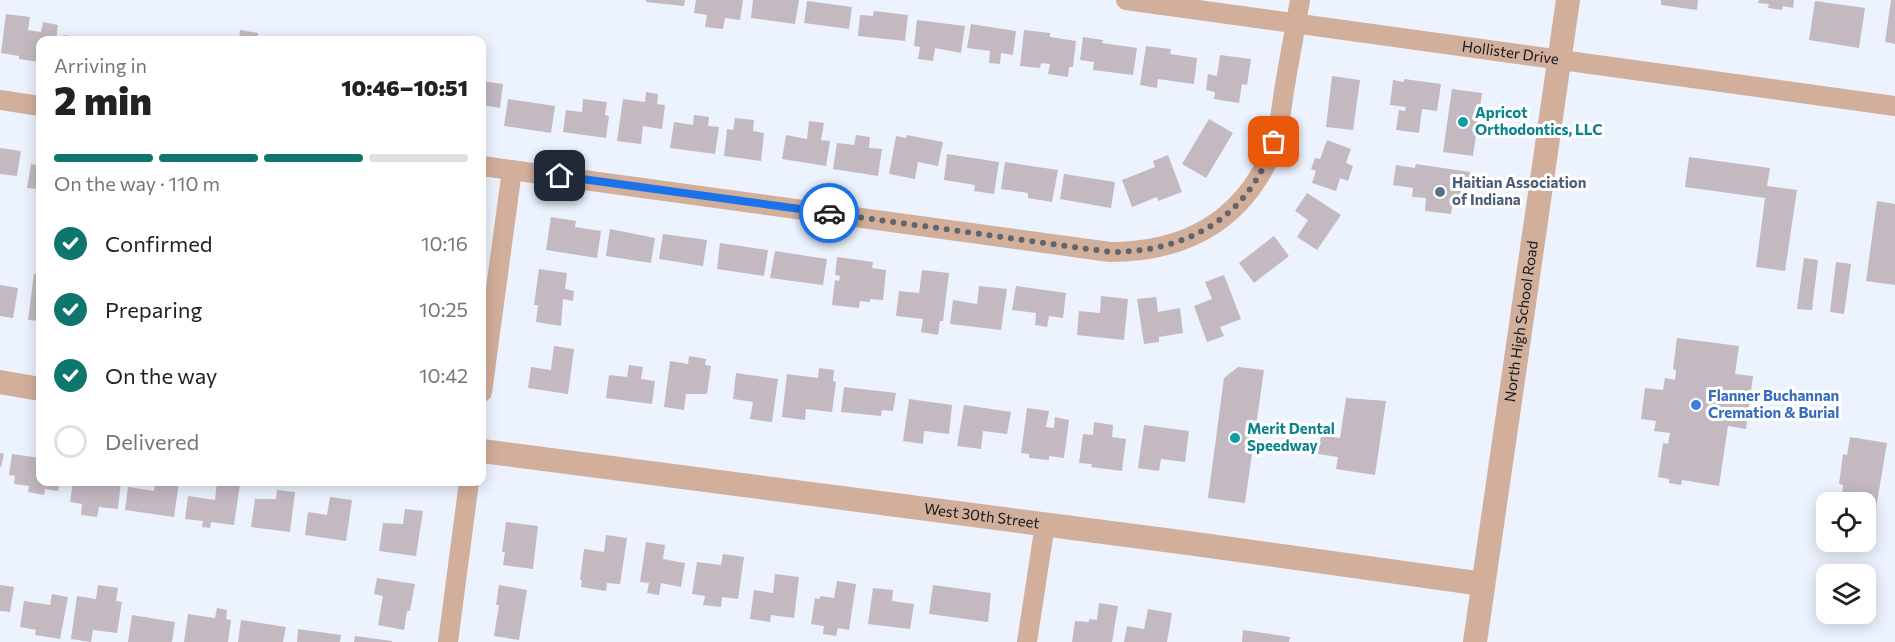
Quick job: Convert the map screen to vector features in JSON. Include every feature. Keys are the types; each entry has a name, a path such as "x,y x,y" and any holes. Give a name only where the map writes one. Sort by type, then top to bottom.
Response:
{"street":[{"name":"Hollister Drive","path":"1126,0 1895,106"},
{"path":"486,166 1110,252 1133,252 1165,247 1194,236 1215,224 1239,203 1269,157 1278,125 1300,0"},
{"name":"North High School Road","path":"1475,642 1568,0"},
{"path":"0,100 36,105"},
{"path":"486,362 512,170"},
{"path":"0,382 36,388"},
{"name":"West 30th Street","path":"486,452 1483,584"},
{"path":"448,642 468,486"},
{"path":"1027,642 1045,524"}],"building":[{"path":"646,0 685,0 684,6 646,2"},
{"path":"696,0 743,0 740,20 725,18 723,29 705,27 707,15 694,13"},
{"path":"753,0 799,0 795,24 751,18"},
{"path":"1661,0 1698,0 1697,10 1661,5"},
{"path":"1759,0 1794,0 1793,8 1783,6 1782,10 1768,8 1769,4 1758,3"},
{"path":"1891,0 1895,0 1895,44 1885,42"},
{"path":"807,1 852,7 849,29 804,23"},
{"path":"1815,1 1865,8 1859,48 1809,40"},
{"path":"874,11 908,15 905,41 858,36 860,15 873,16"},
{"path":"6,14 30,17 28,30 41,32 43,22 58,25 57,36 36,36 36,61 1,53"},
{"path":"917,20 965,26 961,53 935,48 933,61 918,59 920,47 914,46"},
{"path":"971,24 1016,31 1013,55 1001,53 1000,64 989,63 990,51 967,48"},
{"path":"240,30 258,33 258,36 239,36"},
{"path":"1024,30 1050,33 1050,37 1076,41 1073,67 1069,67 1068,77 1048,74 1050,64 1041,63 1040,68 1020,66"},
{"path":"1083,37 1103,40 1102,43 1137,48 1133,75 1093,70 1094,62 1080,60"},
{"path":"1146,46 1171,49 1170,54 1197,58 1194,84 1158,79 1157,88 1140,85"},
{"path":"1220,55 1251,59 1247,85 1242,84 1239,103 1214,99 1215,92 1206,90 1208,74 1217,76"},
{"path":"1332,76 1360,80 1353,130 1326,127"},
{"path":"1404,79 1441,84 1437,111 1422,109 1419,133 1396,130 1399,110 1405,111 1406,107 1390,105 1393,80 1404,82"},
{"path":"486,82 503,84 500,108 486,106"},
{"name":"Apricot Orthodontics, LLC","path":"1452,89 1482,93 1473,156 1443,152"},
{"path":"646,92 658,94 657,104 665,105 662,129 643,126 641,144 617,141 623,99 645,102"},
{"path":"508,99 555,106 551,133 504,126"},
{"path":"583,99 607,102 605,115 609,116 606,138 563,132 566,110 582,112"},
{"path":"694,115 709,117 708,126 719,127 715,154 670,148 674,122 693,125"},
{"path":"735,118 754,120 753,131 764,133 761,161 724,156 727,129 733,130"},
{"path":"1209,119 1233,133 1206,178 1182,164"},
{"path":"809,121 824,123 821,140 830,141 826,166 782,159 786,135 807,139"},
{"path":"856,135 870,137 869,148 882,149 878,176 833,169 837,143 854,145"},
{"path":"907,135 943,142 938,166 918,162 915,179 889,174 896,136 906,138"},
{"path":"1327,140 1351,149 1346,163 1353,166 1348,181 1340,178 1336,191 1312,183 1316,171 1311,169 1315,158 1320,159"},
{"path":"0,148 21,151 17,176 0,174"},
{"path":"947,154 999,162 994,194 974,191 975,185 944,180"},
{"path":"1168,155 1182,192 1158,201 1157,197 1132,207 1122,180 1155,167 1153,161"},
{"path":"1689,157 1770,168 1767,186 1797,190 1785,271 1756,267 1765,198 1685,187"},
{"path":"1005,162 1058,170 1052,202 1028,198 1028,193 1001,189"},
{"path":"31,164 36,165 36,189 27,188"},
{"name":"Haitian Association of Indiana","path":"1416,164 1470,172 1466,201 1453,200 1451,214 1425,211 1426,198 1412,197 1413,188 1393,185 1396,165 1415,168"},
{"path":"1064,174 1115,182 1111,208 1060,199"},
{"path":"1307,193 1341,215 1317,250 1297,237 1308,220 1295,211"},
{"path":"1877,201 1895,204 1895,285 1866,281"},
{"path":"551,217 576,221 575,227 601,231 597,258 546,250"},
{"path":"610,229 655,238 651,263 606,256"},
{"path":"663,234 707,240 703,266 659,259"},
{"path":"1274,236 1289,256 1254,283 1239,263"},
{"path":"720,243 768,250 764,276 717,269"},
{"path":"775,251 827,259 823,285 770,278"},
{"path":"837,257 873,262 872,268 886,270 883,300 860,301 859,308 832,305 835,280 839,281 840,276 835,275"},
{"path":"1804,258 1818,260 1812,310 1797,309"},
{"path":"1836,262 1851,264 1844,314 1830,312"},
{"path":"539,269 567,273 565,289 574,291 573,301 563,299 561,326 536,322 538,305 534,305"},
{"path":"922,270 949,273 943,321 940,321 938,335 921,332 923,319 896,316 899,291 919,293"},
{"path":"34,274 36,274 36,321 28,320"},
{"path":"1224,275 1241,319 1220,327 1224,336 1207,342 1194,306 1212,299 1205,282"},
{"path":"0,285 18,288 13,318 0,316"},
{"path":"979,286 1007,289 1001,330 950,324 953,300 977,304"},
{"path":"1016,286 1066,293 1063,318 1049,316 1047,327 1035,325 1036,313 1012,310"},
{"path":"1101,296 1128,299 1124,340 1077,335 1079,311 1100,313"},
{"path":"1156,297 1158,312 1180,308 1183,333 1159,337 1159,342 1144,344 1137,299"},
{"name":"Flanner Buchannan Cremation & Burial","path":"1677,338 1739,346 1735,374 1753,376 1746,429 1728,426 1719,486 1682,480 1681,485 1669,483 1669,479 1658,477 1663,443 1668,444 1670,433 1654,431 1656,421 1641,419 1645,388 1663,390 1665,378 1675,380 1676,370 1673,369"},
{"path":"554,346 574,349 568,394 528,388 531,367 551,370"},
{"path":"689,356 706,359 705,365 711,366 707,394 686,394 684,410 664,407 670,361 688,364"},
{"path":"629,365 643,367 641,379 655,381 652,404 606,398 609,375 627,377"},
{"name":"Merit Dental Speedway","path":"1238,367 1264,370 1245,503 1208,498 1224,378"},
{"path":"819,368 834,370 833,381 836,382 832,412 806,409 805,420 782,417 787,374 818,378"},
{"path":"736,373 778,379 772,422 750,419 753,402 733,399"},
{"path":"844,387 896,393 893,411 882,410 881,416 841,412"},
{"path":"1346,398 1386,401 1375,475 1336,469 1338,457 1318,454 1321,435 1340,438"},
{"path":"909,399 952,405 949,434 924,431 923,444 903,441"},
{"path":"964,405 1011,412 1007,434 983,431 981,449 957,446"},
{"path":"1027,408 1049,411 1046,427 1054,428 1055,417 1069,420 1064,458 1049,456 1049,460 1029,458 1029,454 1021,453"},
{"path":"1094,422 1113,425 1112,437 1126,439 1122,471 1079,463 1083,434 1093,435"},
{"path":"1144,425 1189,431 1185,462 1161,459 1159,471 1138,468"},
{"path":"1850,437 1887,443 1876,508 1876,492 1842,492 1843,485 1839,484 1843,454 1847,455"},
{"path":"0,453 4,454 1,467 0,467"},
{"path":"12,454 36,457 36,486 59,486 58,491 45,489 44,495 28,492 29,486 14,484 15,476 9,475"},
{"path":"72,486 121,486 118,509 99,507 97,517 81,515 82,504 70,502"},
{"path":"155,486 178,486 174,517 125,510 128,487 154,491"},
{"path":"217,486 240,486 234,525 211,522 210,528 202,527 203,521 185,519 188,496 215,500"},
{"path":"277,490 295,492 290,532 251,527 255,499 276,499"},
{"path":"330,497 352,500 346,541 305,535 308,512 327,515"},
{"path":"405,509 423,511 416,556 379,551 383,523 403,524"},
{"path":"506,522 538,526 533,569 503,565 505,552 502,552"},
{"path":"606,535 627,538 620,584 607,583 606,591 581,587 584,549 604,552"},
{"path":"646,542 665,545 663,559 685,563 681,587 661,583 659,595 647,593 649,583 640,582"},
{"path":"723,554 744,557 738,599 722,597 721,607 703,605 705,596 692,594 697,562 721,565"},
{"path":"775,574 799,577 794,618 771,615 770,622 750,619 754,590 773,593"},
{"path":"377,578 415,584 404,630 378,625 383,596 374,594"},
{"path":"837,581 856,584 849,630 838,628 836,636 823,634 824,626 811,624 815,598 820,599 820,596 834,598"},
{"path":"0,585 14,587 10,612 0,611"},
{"path":"98,585 118,588 116,601 122,602 117,633 93,630 91,642 71,639 77,596 96,599"},
{"path":"499,585 527,590 519,640 494,636 499,605 496,605"},
{"path":"933,585 991,593 988,622 929,614"},
{"path":"873,588 893,590 892,601 914,604 910,629 868,624"},
{"path":"52,594 68,597 60,639 35,635 36,630 20,627 24,601 50,605"},
{"path":"1099,603 1118,606 1112,642 1072,642 1075,621 1097,620"},
{"path":"217,608 227,610 226,619 231,620 228,642 184,642 188,614 215,618"},
{"path":"1148,609 1172,613 1167,642 1124,642 1127,626 1144,629"},
{"path":"132,615 175,622 172,642 128,642"},
{"path":"241,620 286,627 283,642 238,642"},
{"path":"298,629 341,635 340,642 297,642"},
{"path":"1243,630 1290,637 1289,642 1242,642"},
{"path":"355,636 392,641 392,642 354,642"}],"way so far":[{"path":"829,213 1110,252 1133,252 1165,247 1202,232 1227,214 1254,184 1269,157 1274,142"}],"place":[{"name":"Apricot Orthodontics, LLC","path":"1463,122"},
{"name":"Haitian Association of Indiana","path":"1440,192"},
{"name":"Flanner Buchannan Cremation & Burial","path":"1696,405"},
{"name":"Merit Dental Speedway","path":"1235,438"}],"route":[{"path":"560,176 829,213"}]}
